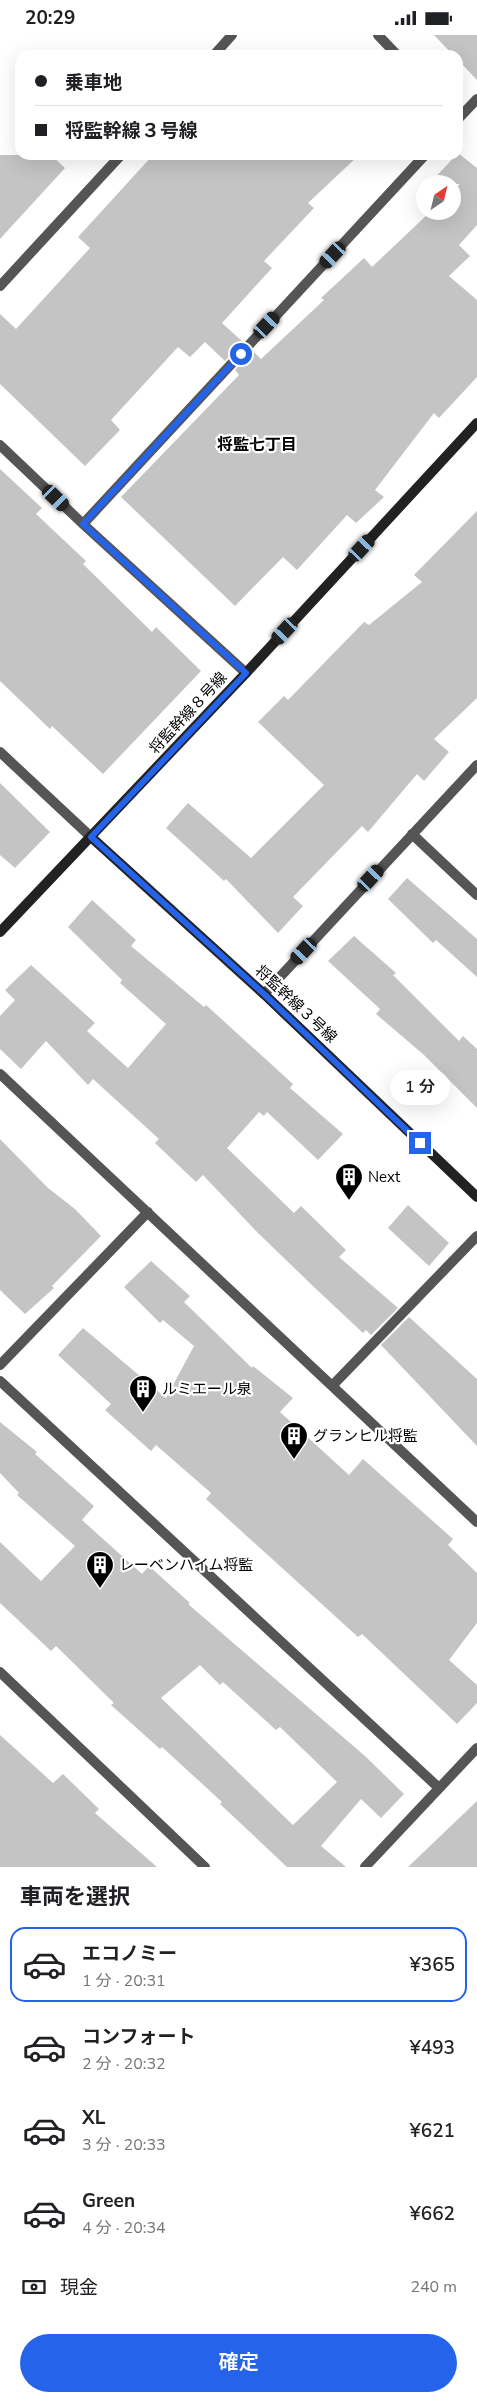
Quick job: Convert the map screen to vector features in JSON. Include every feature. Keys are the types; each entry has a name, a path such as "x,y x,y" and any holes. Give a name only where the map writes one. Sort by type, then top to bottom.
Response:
{"street":[{"path":"218,50 232,35"},
{"path":"378,35 392,50"},
{"path":"463,114 477,99"},
{"path":"0,286 116,160"},
{"path":"83,524 420,160"},
{"name":"将監幹線８号線","path":"0,932 246,673 477,423"},
{"path":"0,445 83,524 246,673"},
{"path":"0,752 91,837"},
{"path":"264,994 477,765"},
{"path":"412,834 477,895"},
{"name":"将監幹線３号線","path":"91,837 264,994 477,1197"},
{"path":"0,1075 477,1522"},
{"path":"0,1365 148,1212"},
{"path":"332,1385 477,1236"},
{"path":"0,1381 439,1788"},
{"path":"0,1672 205,1867"},
{"path":"365,1867 477,1748"}],"building":[{"path":"434,35 477,35 477,80 463,65 463,50 448,50"},
{"path":"0,155 15,155 15,160 56,160 65,168 0,239"},
{"path":"463,157 477,168 477,225 459,245 470,256 449,276 477,300 477,377 439,418 434,413 375,490 384,497 356,523 347,515 297,570 283,557 235,606 121,497 239,375 235,370 253,351 261,359 324,300 321,298 364,258 372,267 422,220 461,220 461,175 437,175 451,160 463,160"},
{"path":"148,160 354,160 308,203 314,208 264,261 272,268 222,323 243,342 225,361 205,342 190,357 178,347 111,420 120,430 85,466 0,384 0,314 16,329 90,248 78,237"},
{"path":"0,469 42,508 36,514 86,561 83,564 152,632 156,627 201,671 103,774 52,726 50,729 0,681"},
{"path":"477,511 477,698 434,739 449,752 424,781 417,774 368,832 362,826 293,897 303,906 278,933 226,879 224,881 166,828 188,803 251,858 324,785 258,722 284,696 288,700 364,622 369,625 422,582 414,575"},
{"path":"0,783 50,832 15,868 0,855"},
{"path":"407,878 477,939 477,977 436,940 433,943 388,899"},
{"path":"92,900 136,940 131,946 204,1007 206,1005 293,1084 290,1088 343,1134 318,1160 267,1112 264,1116 259,1112 227,1148 294,1213 301,1206 346,1250 339,1257 398,1308 371,1335 366,1330 363,1333 315,1288 258,1233 203,1175 196,1182 155,1143 159,1139 93,1079 88,1085 46,1041 21,1069 0,1049 0,1016 15,1000 5,990 31,965 95,1023 87,1031 128,1068 166,1024 120,983 122,980 68,927"},
{"path":"354,936 396,973 393,975 459,1041 463,1036 477,1049 477,1108 424,1055 376,1014 380,1009 328,961"},
{"path":"0,1139 48,1188 75,1209 101,1236 52,1286 54,1288 25,1314 0,1290"},
{"path":"408,1205 449,1243 429,1266 388,1228"},
{"path":"151,1261 190,1296 184,1302 252,1368 253,1366 293,1398 280,1412 349,1475 363,1459 453,1539 448,1545 477,1573 477,1623 449,1660 477,1685 477,1703 457,1724 362,1634 358,1637 206,1499 211,1493 156,1445 151,1451 105,1410 111,1404 58,1355 83,1328 166,1398 194,1346 163,1320 160,1323 124,1287"},
{"path":"409,1317 477,1379 477,1446 381,1345"},
{"path":"0,1422 37,1452 35,1454 94,1506 82,1520 142,1574 149,1566 190,1603 188,1604 365,1756 404,1794 381,1818 361,1799 321,1846 346,1867 287,1867 220,1804 222,1802 162,1747 160,1749 111,1705 114,1703 56,1646 51,1651 0,1603 0,1542 41,1581 75,1546 17,1495 19,1493 0,1473","holes":["200,1665 220,1685 223,1682 276,1730 280,1727 337,1782 293,1825 161,1698"]},
{"path":"0,1735 53,1783 63,1774 99,1809 95,1813 157,1867 0,1867"},
{"path":"477,1801 477,1867 408,1867"}],"place":[{"name":"Next","path":"349,1201"},
{"name":"ルミエール泉","path":"143,1413"},
{"name":"グランヒル将監","path":"294,1460"},
{"name":"レーベンハイム将監","path":"100,1589"}],"district":[{"name":"将監七丁目","path":"257,445"}],"route":[{"path":"241,354 83,524 246,673 91,837 264,994 420,1143"}]}
